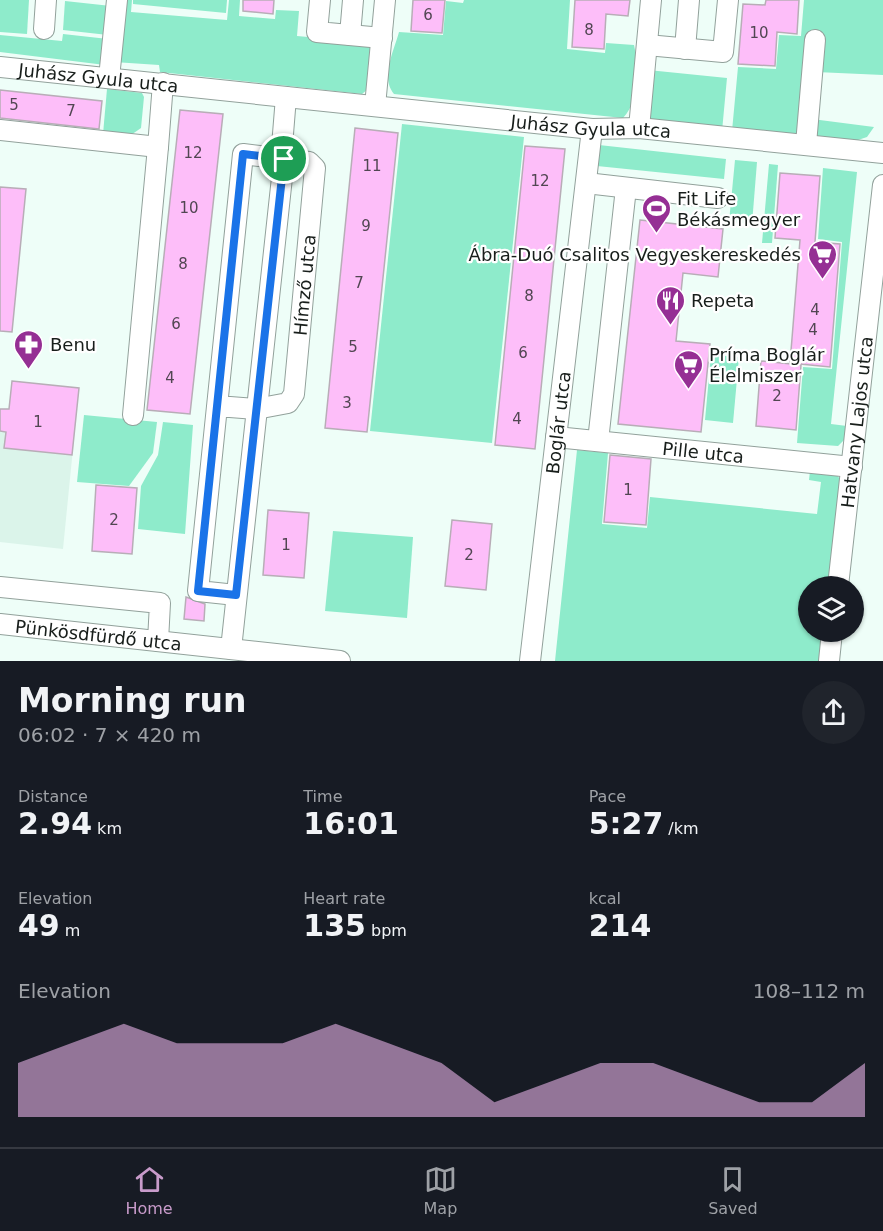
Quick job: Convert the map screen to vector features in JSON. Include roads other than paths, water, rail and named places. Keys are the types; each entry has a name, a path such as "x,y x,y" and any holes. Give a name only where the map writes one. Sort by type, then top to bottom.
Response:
{"street":[{"path":"44,29 46,0"},
{"path":"109,78 117,0"},
{"path":"320,0 317,32 382,38"},
{"path":"350,35 353,0"},
{"path":"375,106 385,0"},
{"path":"639,128 651,0"},
{"path":"685,49 689,0"},
{"path":"647,45 723,52 728,0"},
{"path":"806,144 815,40"},
{"name":"Juhász Gyula utca","path":"0,67 592,129 639,128 883,153"},
{"path":"133,415 163,83"},
{"name":"Hímző utca","path":"231,649 284,159 282,146 286,97"},
{"name":"Boglár utca","path":"530,661 592,129"},
{"path":"0,130 158,147"},
{"name":"Hímző utca","path":"217,406 256,409 288,404 294,394 315,168 309,162 243,154 217,406 198,591 236,595"},
{"path":"586,183 718,198"},
{"name":"Hatvany Lajos utca","path":"839,576 883,185"},
{"path":"598,441 626,188"},
{"name":"Pille utca","path":"556,437 852,467"},
{"path":"0,587 160,603 158,641"},
{"name":"Pünkösdfürdő utca","path":"0,624 158,641 184,653 231,649 340,661"},
{"path":"829,661 831,642"}],"place":[{"name":"Fit Life Békásmegyer","path":"656,234"},
{"name":"Ábra-Duó Csalitos Vegyeskereskedés","path":"822,280"},
{"name":"Repeta","path":"670,326"},
{"name":"Benu","path":"29,370"},
{"name":"Príma Boglár Élelmiszer","path":"688,390"}]}
